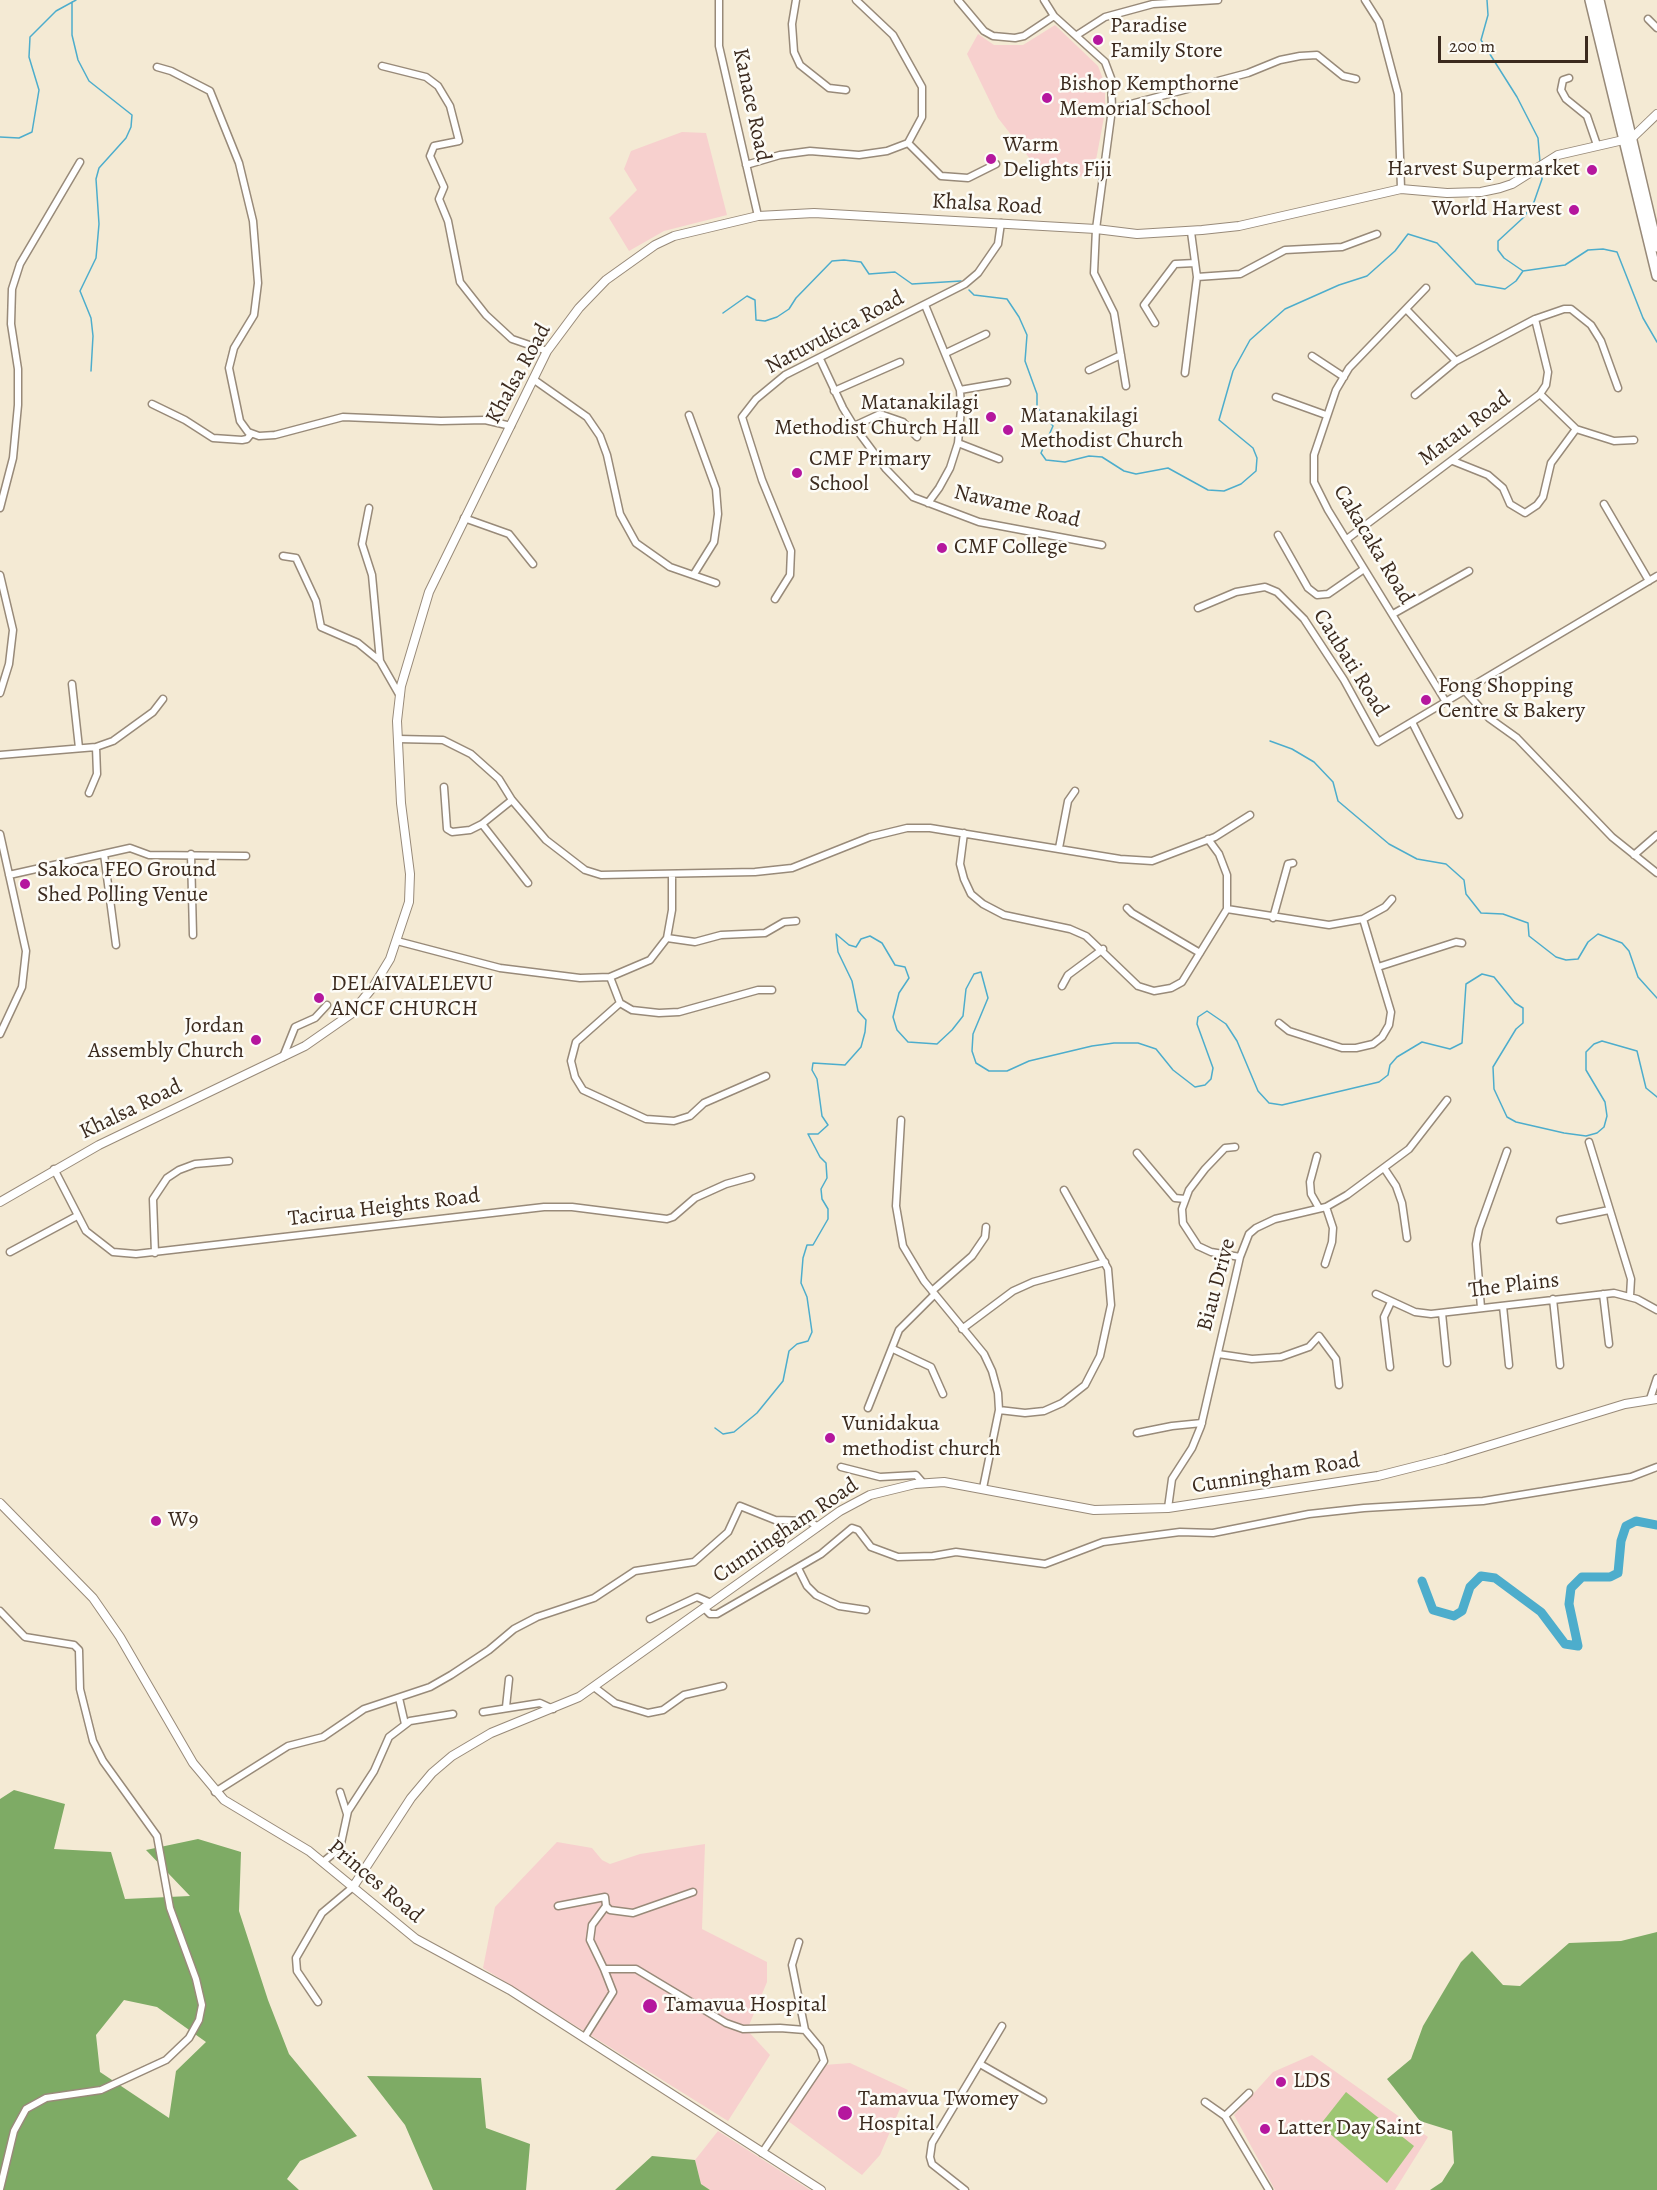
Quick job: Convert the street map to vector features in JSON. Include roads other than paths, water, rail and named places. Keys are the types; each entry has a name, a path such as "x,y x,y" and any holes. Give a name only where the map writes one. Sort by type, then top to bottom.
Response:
{"highway":[{"path":"1590,0 1657,247"},
{"path":"1599,0 1656,271"}],"main road":[{"path":"1628,139 1657,114"},
{"name":"Khalsa Road","path":"0,1202 54,1169 154,1117 305,1047 351,1014 373,987 397,941 409,902 410,874 401,803 398,739 400,696 413,639 429,592 547,351 579,308 606,280 655,245 674,236 758,216 814,213 1096,229 1137,234 1191,232 1239,226 1401,189 1481,192 1512,184 1558,155 1628,139"},
{"name":"Cunningham Road","path":"353,1887 399,1814 438,1768 476,1740 554,1710 594,1688 818,1527 870,1495 923,1483 944,1482 1094,1510 1168,1508 1378,1476 1653,1399"},
{"name":"Princes Road","path":"0,1503 93,1598 120,1637 193,1763 214,1792 234,1807 291,1839 323,1862 416,1939 510,1990 821,2190"}],"street":[{"name":"Kanace Road","path":"719,0 719,46 758,216"},
{"path":"796,0 792,24 794,52 800,65 829,88 846,90"},
{"path":"746,165 780,155 810,151 859,155 887,151 908,143 922,117 922,87 893,35 856,0"},
{"path":"958,0 984,31 993,36 1015,39 1024,36 1053,16"},
{"path":"1044,0 1053,16 1105,62 1111,78 1112,109 1096,229 1094,273 1114,313 1126,386"},
{"path":"1077,35 1105,17 1144,6 1218,0"},
{"path":"1365,0 1379,22 1384,36 1398,94 1401,189"},
{"path":"1648,19 1657,28"},
{"path":"1112,109 1248,73 1280,60 1300,56 1317,55 1343,76 1356,79"},
{"path":"382,66 426,77 438,86 450,106 458,128 458,142 434,146 430,156 444,187 439,199 448,221 460,282 486,315 512,339 547,351"},
{"path":"157,68 184,77 210,91 239,162 253,221 258,283 254,315 234,348 229,368 240,421 251,434"},
{"path":"1569,78 1563,80 1561,90 1566,99 1587,116 1597,145"},
{"path":"908,143 941,176 968,178 996,164"},
{"path":"0,508 13,458 18,405 18,369 11,314 12,289 20,264 80,162"},
{"name":"Natuvukica Road","path":"775,598 790,575 791,551 762,480 742,417 756,399 777,381 965,284 978,273 998,244 1001,223"},
{"path":"1185,373 1197,277 1191,232"},
{"path":"1197,277 1240,274 1285,250 1342,246 1377,234"},
{"path":"1155,323 1144,305 1175,264 1195,263"},
{"name":"Cakacaka Road","path":"1426,288 1349,368 1326,415 1314,455 1314,482 1446,702"},
{"path":"925,305 960,390 958,443 939,488 928,503"},
{"path":"1406,309 1456,361"},
{"path":"1415,395 1456,361 1535,319 1564,309 1571,309 1582,316 1601,341 1618,387"},
{"name":"Matau Road","path":"1347,539 1540,394 1546,385 1548,372 1535,319"},
{"path":"946,353 986,334"},
{"path":"1089,370 1121,355"},
{"path":"1312,356 1344,377"},
{"name":"Nawame Road","path":"820,359 834,391 854,426 886,469 914,497 979,522 1102,545"},
{"path":"834,391 900,362"},
{"path":"533,379 586,417 600,436 607,455 620,514 636,543 670,567 716,583"},
{"path":"960,390 1006,382"},
{"path":"1540,394 1576,429 1614,441 1634,440"},
{"path":"1276,398 1326,415"},
{"path":"152,404 217,439 247,440 251,434"},
{"path":"854,426 880,414 903,422 917,437"},
{"path":"688,416 716,489 718,514 714,542 694,574"},
{"path":"251,434 283,433 343,417 441,422 485,420 511,426"},
{"path":"1453,461 1488,475 1503,488 1510,504 1525,513 1537,505 1543,497 1551,463 1576,429"},
{"path":"958,443 999,459"},
{"path":"1604,504 1649,581"},
{"path":"369,508 362,544 372,575 380,660"},
{"path":"464,518 509,534 533,564"},
{"path":"1278,535 1308,588 1317,595 1328,594 1365,569"},
{"path":"283,556 296,558 316,601 321,627 358,643 380,660 400,696"},
{"path":"1393,614 1469,571"},
{"path":"0,575 13,630 9,664 0,693"},
{"name":"Caubati Road","path":"1198,608 1236,592 1265,587 1277,592 1304,619 1344,680 1378,742 1657,576"},
{"path":"72,684 79,748"},
{"path":"1465,691 1490,718 1517,738 1612,837 1657,873"},
{"path":"0,755 96,747 112,741 153,712 163,699"},
{"path":"1412,722 1459,815"},
{"path":"398,739 443,740 471,754 499,779 512,800 546,840 585,870 619,876 755,872 792,868 891,830 930,828 1120,859 1152,861 1208,839 1250,814"},
{"path":"89,793 97,774 96,747"},
{"path":"444,787 447,829 452,832 470,830 482,824 512,800"},
{"path":"1059,848 1068,801 1075,791"},
{"path":"482,824 528,883"},
{"path":"964,833 960,864 964,879 971,894 983,904 1004,915 1070,929 1086,936 1103,949 1138,986 1154,991 1171,988 1182,982 1227,909 1227,875 1219,854 1208,839"},
{"path":"0,834 26,951 22,987 1,1029"},
{"path":"1634,855 1657,835"},
{"path":"9,875 56,867 130,848 149,855 246,856"},
{"path":"104,854 116,945"},
{"path":"191,854 193,935"},
{"path":"1273,918 1288,864 1293,863"},
{"path":"397,941 500,968 580,978 610,977 650,960 667,938 672,910 672,874"},
{"path":"1227,909 1329,925 1363,919 1385,907 1392,899"},
{"path":"1127,908 1200,953"},
{"path":"1279,1023 1289,1031 1342,1048 1373,1044 1382,1037 1389,1025 1391,1012 1363,919"},
{"path":"667,938 695,942 721,935 765,933 784,922 796,921"},
{"path":"1378,967 1456,942 1462,943"},
{"path":"1062,986 1068,975 1103,949"},
{"path":"610,977 620,1003 632,1010 659,1014 679,1012 758,990 772,990"},
{"path":"620,1003 576,1042 571,1061 574,1077 583,1090 646,1119 674,1121 690,1116 704,1103 766,1076"},
{"path":"282,1057 295,1027 315,1018 317,1012 327,1005"},
{"name":"Biau Drive","path":"1168,1508 1172,1479 1192,1448 1202,1423 1240,1257 1249,1234 1275,1219 1322,1207 1347,1196 1409,1149 1447,1100"},
{"path":"902,1120 896,1206 903,1245 933,1293 984,1354 992,1371 999,1410 983,1488"},
{"path":"1589,1142 1631,1279 1630,1296"},
{"path":"1235,1147 1226,1148 1205,1169 1185,1199 1182,1209 1184,1222 1198,1246 1211,1252 1240,1257"},
{"path":"1481,1308 1476,1244 1490,1194 1507,1151"},
{"path":"1137,1153 1175,1198 1185,1199"},
{"path":"1317,1156 1310,1172 1311,1194 1322,1207 1333,1228 1332,1242 1324,1264"},
{"path":"155,1253 153,1199 167,1178 195,1164 229,1161"},
{"path":"1384,1168 1402,1203 1407,1238"},
{"name":"Tacirua Heights Road","path":"54,1169 86,1231 113,1252 155,1253 544,1207 572,1207 667,1219 673,1217 695,1198 726,1184 751,1177"},
{"path":"999,1410 1025,1413 1044,1411 1062,1403 1085,1385 1100,1356 1108,1325 1112,1285 1105,1262 1064,1190"},
{"path":"1560,1220 1609,1210"},
{"path":"10,1252 77,1216"},
{"path":"868,1408 899,1330 972,1256 985,1237 986,1227"},
{"path":"963,1329 1013,1291 1033,1282 1105,1262"},
{"path":"1603,1293 1609,1344"},
{"name":"The Plains","path":"1376,1294 1415,1312 1442,1313 1603,1293 1630,1296 1657,1310"},
{"path":"1553,1299 1560,1365"},
{"path":"1390,1367 1384,1317 1391,1302"},
{"path":"1503,1306 1509,1365"},
{"path":"1442,1313 1447,1363"},
{"path":"1218,1354 1252,1359 1281,1358 1299,1353 1309,1347 1319,1336 1336,1359 1339,1385"},
{"path":"893,1349 931,1367 944,1394"},
{"path":"1653,1399 1657,1378"},
{"path":"1137,1433 1172,1425 1202,1423"},
{"path":"841,1467 880,1477 916,1475 923,1483"},
{"path":"650,1619 697,1597 704,1598 710,1614 717,1614 798,1568 832,1546 852,1528 858,1530 871,1547 898,1557 933,1556 956,1552 1046,1564 1103,1542 1180,1532 1213,1533 1309,1514 1364,1508 1482,1502 1631,1477 1657,1467"},
{"path":"214,1792 288,1746 323,1737 364,1709 399,1698 451,1675 529,1621 564,1606 594,1598 635,1571 697,1560 728,1532 740,1506 775,1521 809,1521 818,1527"},
{"path":"798,1568 807,1586 816,1595 839,1606 866,1610"},
{"path":"0,1611 25,1637 74,1645 80,1650 80,1689 93,1741 103,1761 157,1836 170,1908 196,1979 202,2006 199,2020 189,2038 166,2060 101,2090 46,2098 26,2109 14,2131 0,2189"},
{"path":"506,1707 509,1679"},
{"path":"594,1688 615,1703 648,1713 663,1710 684,1695 723,1686"},
{"path":"399,1698 405,1724"},
{"path":"483,1712 543,1703 554,1710"},
{"path":"323,1862 340,1848 347,1815 374,1771 386,1741 405,1724 414,1720 453,1714"},
{"path":"340,1792 347,1815"},
{"path":"318,2002 297,1971 296,1958 322,1913 353,1887"},
{"path":"558,1906 602,1896 605,1897 606,1906 610,1910 633,1913 693,1892"},
{"path":"584,2038 613,1992 590,1940 592,1925 606,1906"},
{"path":"762,2153 824,2061 820,2048 805,2030 792,1965 799,1942"},
{"path":"604,1969 636,1969 726,2024 743,2029 805,2030"},
{"path":"965,2190 932,2164 930,2151 932,2143 1002,2026"},
{"path":"980,2064 1043,2100"},
{"path":"1226,2116 1249,2093"},
{"path":"1205,2102 1226,2116 1269,2190"}],"waterway":[{"path":"0,137 19,138 32,132 39,90 29,57 30,37 56,11 76,0"},
{"path":"1487,0 1488,15 1481,40 1517,97 1538,138 1540,162"},
{"path":"72,2 72,35 78,60 89,81 132,115 131,127 126,138 99,168 96,179 99,224 96,258 80,291 91,318 93,336 91,371"},
{"path":"1523,271 1504,258 1498,250 1498,241 1524,217 1534,202 1542,179 1541,169"},
{"path":"969,290 974,295 1007,299 1019,317 1027,335 1025,361 1037,394 1037,407 1053,426 1041,453 1046,460 1065,462 1089,456 1102,457 1124,471 1136,474 1168,468 1208,490 1224,491 1241,484 1256,471 1257,458 1253,448 1219,420 1233,371 1250,340 1285,309 1339,285 1367,276 1395,251 1408,234 1437,243 1476,284 1505,289 1516,281 1523,271 1565,265 1588,250 1603,249 1617,252 1643,318 1657,342"},
{"path":"723,313 747,296 755,300 756,320 765,321 777,317 789,309 796,298 832,261 861,262 869,274 895,272 912,284 961,281"},
{"path":"1270,741 1292,749 1314,762 1333,782 1338,801 1389,844 1417,859 1446,864 1464,880 1466,894 1481,913 1503,914 1528,923 1529,936 1556,957 1566,960 1578,959 1588,942 1598,934 1622,943 1629,951 1638,977 1657,998"},
{"path":"715,1428 723,1434 734,1432 757,1413 783,1381 789,1351 797,1344 808,1341 812,1332 807,1297 801,1283 803,1258 807,1245 813,1245 828,1219 828,1209 822,1199 821,1189 827,1178 826,1163 820,1157 808,1134 818,1134 828,1125 822,1116 817,1079 812,1070 813,1063 845,1065 861,1047 866,1020 858,1011 852,981 838,952 836,934 849,945 856,947 861,939 870,936 882,943 895,965 905,967 909,978 899,993 893,1017 897,1030 908,1042 937,1044 952,1030 963,1016 966,989 974,974 981,972 988,998 973,1034 972,1051 976,1063 989,1071 1007,1071 1029,1061 1092,1046 1138,1043 1156,1049 1173,1070 1195,1087 1205,1085 1211,1079 1213,1068 1197,1024 1198,1017 1207,1011 1226,1024 1237,1041 1258,1091 1269,1103 1282,1105 1379,1082 1388,1075 1390,1065 1397,1057 1422,1042 1450,1049 1462,1043 1466,984 1482,974 1494,977 1515,1003 1523,1008 1523,1023 1516,1029 1493,1067 1494,1089 1507,1117 1516,1122 1564,1133 1586,1136 1597,1133 1604,1127 1607,1116 1605,1102 1586,1070 1586,1052 1594,1044 1602,1041 1637,1051 1646,1088 1657,1097"},
{"path":"1422,1581 1433,1610 1454,1616 1462,1611 1470,1587 1481,1576 1495,1578 1541,1612 1565,1644 1578,1646 1569,1604 1571,1588 1582,1577 1610,1577 1618,1573 1621,1541 1626,1526 1636,1521 1657,1525"}],"place":[{"name":"Paradise Family Store","path":"1098,40"},
{"name":"Bishop Kempthorne Memorial School","path":"1047,98"},
{"name":"Warm Delights Fiji","path":"991,159"},
{"name":"Harvest Supermarket","path":"1592,170"},
{"name":"World Harvest","path":"1574,210"},
{"name":"Matanakilagi Methodist Church Hall","path":"991,417"},
{"name":"Matanakilagi Methodist Church","path":"1008,430"},
{"name":"CMF Primary School","path":"797,473"},
{"name":"CMF College","path":"942,548"},
{"name":"Fong Shopping Centre & Bakery","path":"1426,700"},
{"name":"Sakoca FEO Ground Shed Polling Venue","path":"25,884"},
{"name":"DELAIVALELEVU ANCF CHURCH","path":"319,998"},
{"name":"Jordan Assembly Church","path":"256,1040"},
{"name":"Vunidakua methodist church","path":"830,1438"},
{"name":"W9","path":"156,1521"},
{"name":"Tamavua Hospital","path":"650,2006"},
{"name":"LDS","path":"1281,2082"},
{"name":"Tamavua Twomey Hospital","path":"845,2113"},
{"name":"Latter Day Saint","path":"1265,2129"}]}
